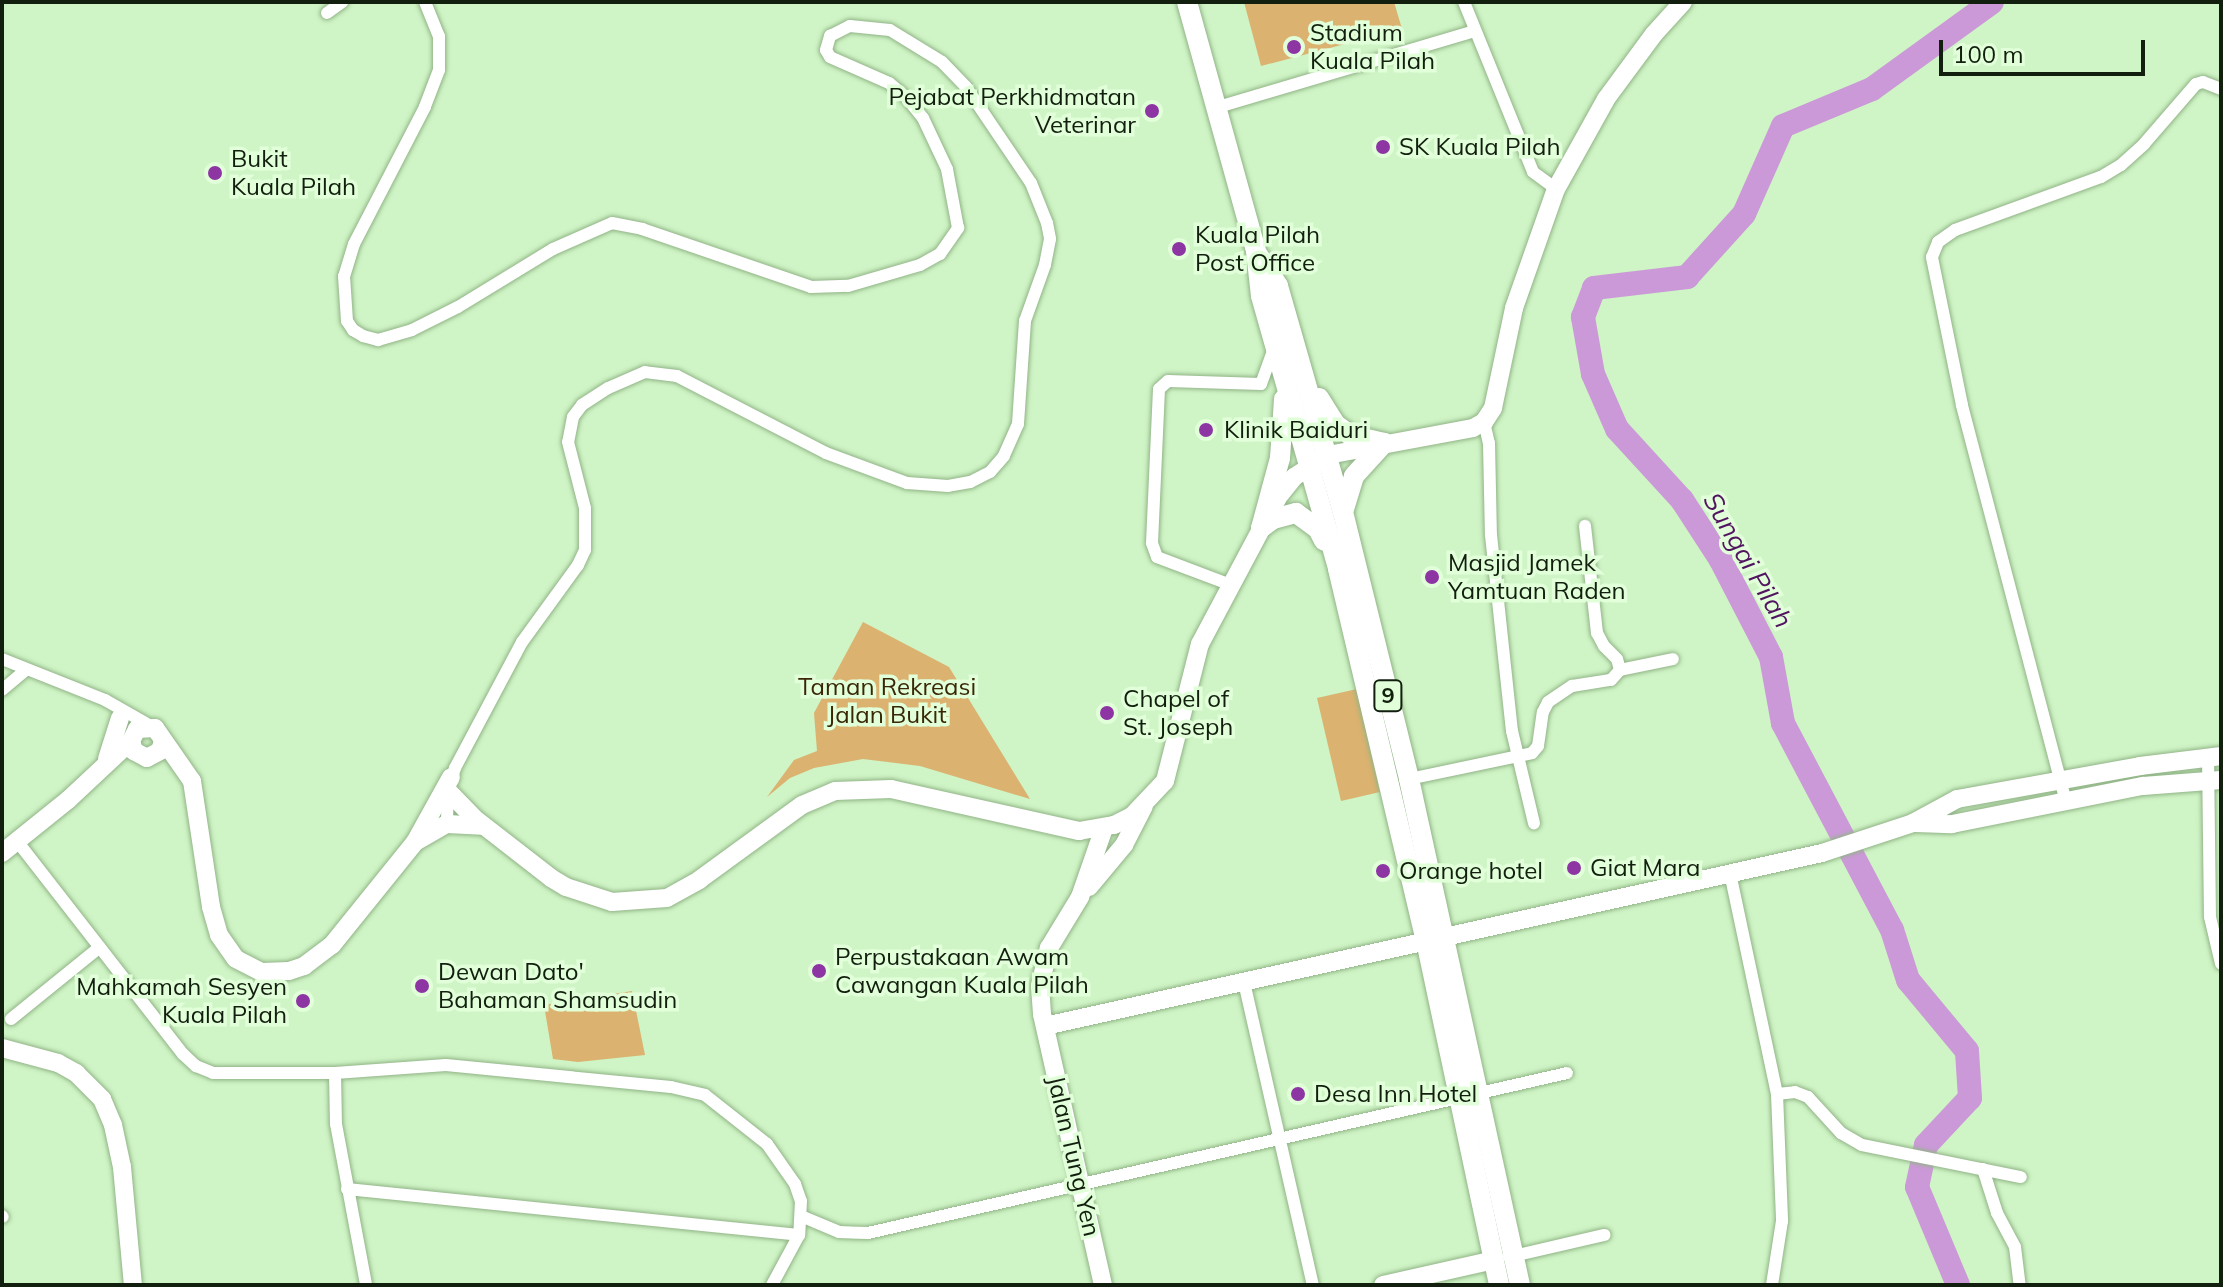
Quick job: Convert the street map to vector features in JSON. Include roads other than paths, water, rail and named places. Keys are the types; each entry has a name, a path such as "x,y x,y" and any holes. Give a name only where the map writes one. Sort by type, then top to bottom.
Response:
{"main road":[{"name":"9","path":"1187,2 1256,251 1261,296 1338,569 1435,939 1504,1258 1520,1285"},
{"name":"9","path":"1256,251 1278,286 1343,512 1409,779 1435,939"},
{"path":"1306,376 1335,424 1350,435 1384,443 1354,476 1343,512"},
{"path":"1261,528 1280,458 1284,377"},
{"path":"1261,528 1284,514 1307,518 1318,529 1338,569"},
{"name":"9","path":"1499,1285 1504,1258"}],"street":[{"path":"327,13 342,2"},
{"path":"2,853 134,744 143,726 192,781 215,922 226,948 236,959 262,972 289,971 318,958 415,842 449,784 522,642 578,565 585,550 585,508 568,442 573,417 582,405 608,388 645,372 677,376 826,453 907,483 948,486 970,482 990,472 1004,456 1018,424 1025,321 1045,265 1050,239 1047,223 1031,183 966,87 942,62 890,30 850,26 830,36 826,50 830,57 889,83 907,98 923,118 942,157 958,219 953,239 940,254 905,270 848,286 811,287 642,229 612,223 553,249 485,292 412,330 378,340 353,330 347,321 344,276 354,244 420,117 439,70 439,36 425,2"},
{"path":"1464,2 1533,172 1556,189"},
{"path":"449,784 488,828 566,887 612,902 667,898 699,880 802,805 835,791 891,789 1063,829 1104,828 1132,816 1165,781 1172,767 1194,658 1278,497 1309,465 1328,455 1473,428 1484,422 1493,408 1514,308 1556,189 1606,99 1654,34 1683,2"},
{"path":"1218,107 1474,31"},
{"path":"2066,802 1962,405 1932,257 1938,242 1955,230 2101,177 2121,165 2144,144 2190,87 2203,82 2221,89"},
{"path":"1231,585 1157,557 1152,543 1159,389 1168,381 1261,384 1275,345"},
{"path":"1484,422 1489,443 1491,535 1518,755 1534,823"},
{"path":"1585,526 1597,633 1617,659 1620,670"},
{"path":"2,659 25,671 105,700 157,740"},
{"path":"1409,779 1532,753 1538,746 1543,712 1548,702 1572,686 1611,680 1620,670 1673,659"},
{"path":"2,690 25,671"},
{"path":"105,700 147,758 157,740"},
{"path":"97,775 113,747 120,718"},
{"path":"1045,1026 1822,853 1913,823 1957,799 2215,756 2210,917 2221,964"},
{"path":"1913,823 1952,824 2143,786 2215,780"},
{"path":"447,824 449,784"},
{"path":"1080,897 1124,845 1145,804"},
{"path":"415,842 447,824 460,822 488,828"},
{"path":"1080,897 1104,828"},
{"path":"17,841 183,1054 196,1066 231,1074 335,1073 446,1065 692,1091 721,1105 781,1159 801,1201 799,1235 772,1285"},
{"path":"1730,873 1777,1094 1782,1221 1772,1285"},
{"name":"Jalan Tung Yen","path":"1080,897 1049,948 1042,967 1045,1026 1103,1285"},
{"path":"11,1019 100,947"},
{"path":"1244,982 1313,1285"},
{"path":"2,1048 58,1063 76,1073 102,1099 113,1125 122,1167 133,1285"},
{"path":"335,1073 336,1124 366,1285"},
{"path":"801,1216 839,1232 868,1233 1080,1182 1567,1073"},
{"path":"1777,1094 1795,1092 1808,1097 1841,1133 1862,1145 2021,1177"},
{"path":"1983,1169 1997,1213 2015,1247 2020,1285"},
{"path":"347,1189 799,1235"},
{"path":"1383,1285 1604,1235"}],"waterway":[{"name":"Sungai Pilah","path":"1958,1285 1917,1187 1926,1145 1970,1098 1967,1051 1908,980 1892,930 1783,723 1771,657 1721,560 1682,500 1617,429 1593,374 1583,317 1594,288 1687,277 1744,214 1783,126 1872,89 1992,2"}],"place":[{"name":"Stadium Kuala Pilah","path":"1294,47"},
{"name":"Pejabat Perkhidmatan Veterinar","path":"1152,111"},
{"name":"SK Kuala Pilah","path":"1383,147"},
{"name":"Bukit Kuala Pilah","path":"215,173"},
{"name":"Kuala Pilah Post Office","path":"1179,249"},
{"name":"Klinik Baiduri","path":"1206,430"},
{"name":"Masjid Jamek Yamtuan Raden","path":"1432,577"},
{"name":"Chapel of St. Joseph","path":"1107,713"},
{"name":"Giat Mara","path":"1574,868"},
{"name":"Orange hotel","path":"1383,871"},
{"name":"Perpustakaan Awam Cawangan Kuala Pilah","path":"819,971"},
{"name":"Dewan Dato' Bahaman Shamsudin","path":"422,986"},
{"name":"Mahkamah Sesyen Kuala Pilah","path":"303,1001"},
{"name":"Desa Inn Hotel","path":"1298,1094"}],"park label":[{"name":"Taman Rekreasi Jalan Bukit","path":"887,701"}]}
